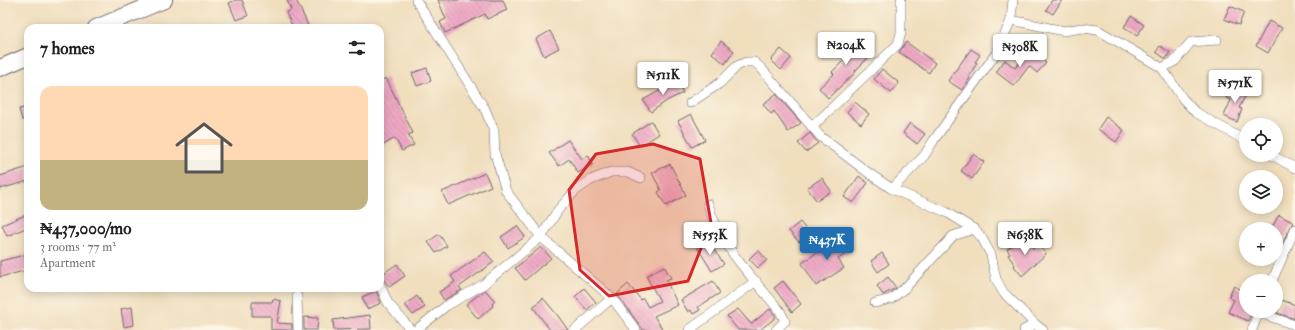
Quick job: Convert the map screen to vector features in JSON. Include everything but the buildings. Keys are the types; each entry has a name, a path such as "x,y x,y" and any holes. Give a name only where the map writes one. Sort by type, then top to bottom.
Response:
{"highway":[{"path":"106,24 164,0"},
{"path":"0,68 24,58"}],"street":[{"path":"416,0 485,109 494,132 495,154 506,191 541,236 612,298 636,330"},
{"path":"812,128 898,44 901,33 901,0"},
{"path":"892,188 924,156 997,52 1011,20 1013,0"},
{"path":"1011,20 1064,30 1082,28 1098,30 1162,68 1183,99 1195,112 1239,137"},
{"path":"1162,68 1175,61 1191,42 1217,40"},
{"path":"690,103 720,83 737,66 746,62 754,62 821,137 892,188 946,212 974,229 982,238 991,255 996,279 1003,292 1035,324 1044,330"},
{"path":"1283,161 1295,168"},
{"path":"416,330 446,306 484,284 541,236 558,210 575,191 591,180 611,172 628,172 641,178"},
{"path":"708,204 712,220 727,244 780,311 785,321 776,330"},
{"path":"875,303 891,299 905,288 953,236 974,229"},
{"path":"1275,274 1295,229"},
{"path":"689,330 728,303 756,281"},
{"path":"383,292 388,303 411,330"},
{"path":"297,296 298,330"},
{"path":"575,330 612,298"},
{"path":"1252,330 1257,318"},
{"path":"1276,318 1295,325"},
{"path":"1024,330 1035,324"}],"highlighted area":[{"path":"653,144 700,159 711,223 688,281 609,296 580,270 569,190 596,154"}]}
